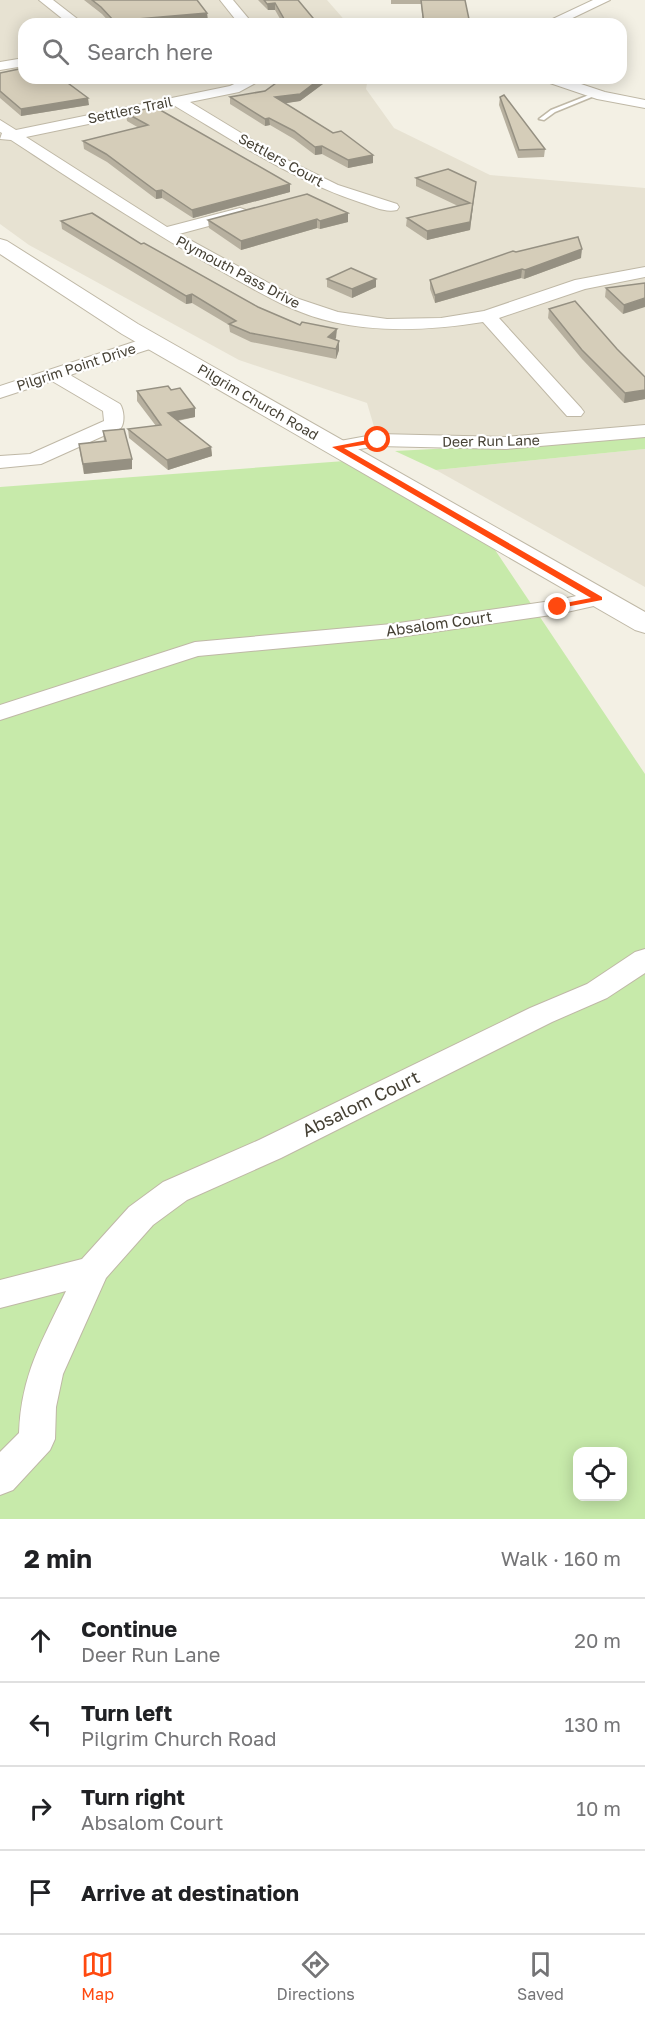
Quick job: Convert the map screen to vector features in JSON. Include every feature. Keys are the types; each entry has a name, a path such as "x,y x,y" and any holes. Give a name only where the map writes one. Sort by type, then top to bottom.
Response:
{"street":[{"path":"45,0 68,18"},
{"path":"226,0 239,18"},
{"path":"563,18 604,0"},
{"path":"0,66 18,63"},
{"name":"Settlers Trail","path":"7,137 234,89 245,84"},
{"path":"567,84 596,94 645,104"},
{"name":"Settlers Court","path":"176,100 274,159 332,188 391,207"},
{"name":"Plymouth Pass Drive","path":"0,124 7,137 165,233 290,302 334,317 398,324 441,324 487,316 581,284 645,272"},
{"path":"310,194 332,188"},
{"path":"165,233 254,209"},
{"name":"Pilgrim Church Road","path":"0,245 152,342 645,624"},
{"path":"487,316 574,412"},
{"name":"Pilgrim Point Drive","path":"0,392 152,342"},
{"path":"0,462 34,460 114,424 113,408 54,374"},
{"name":"Deer Run Lane","path":"336,447 378,440 506,443 645,431"},
{"name":"Absalom Court","path":"0,713 195,648 392,631 558,607 599,598"},
{"name":"Absalom Court","path":"0,1478 37,1439 38,1407 45,1374 93,1270 141,1216 175,1191 270,1149 541,1015 597,991 645,959"},
{"path":"0,1294 93,1270"}],"lane":[{"path":"542,119 553,111 596,94"}],"shaded area":[{"path":"0,0 327,0 343,18 18,18 18,84 367,84 366,89 394,128 490,175 645,188 645,431 506,443 378,440 367,403 239,360 29,245 0,224"},
{"path":"645,449 645,587 436,470"}],"green space":[{"path":"645,433 645,449 436,470 395,451 587,441"},
{"path":"358,460 483,532 645,774 645,1519 0,1519 0,487"}],"building":[{"path":"92,0 197,0 207,13 149,18 111,18"},
{"path":"264,0 298,0 313,18 284,18 275,3 267,4"},
{"path":"421,0 465,0 469,18 423,18"},
{"path":"18,69 18,84 69,84 88,98 21,109 0,91 0,73"},
{"path":"275,84 313,84 300,94 275,97 333,133 341,131 373,155 348,160 322,146 315,147 294,131 269,118 265,119 230,97 265,91"},
{"path":"504,95 545,149 519,150 500,97"},
{"path":"155,107 290,184 192,210 162,190 156,191 106,154 83,141 148,125 126,113"},
{"path":"448,169 476,182 470,222 427,231 407,218 470,203 416,178"},
{"path":"307,194 348,213 320,221 317,219 241,241 208,220"},
{"path":"92,213 141,244 144,243 258,307 300,325 302,322 337,329 328,337 339,341 336,349 250,333 229,324 236,321 192,294 186,296 61,221"},
{"path":"578,237 582,249 525,270 435,295 430,280 513,251"},
{"path":"351,268 376,279 352,289 327,279"},
{"path":"645,283 645,298 624,305 606,288"},
{"path":"575,301 645,377 645,390 625,393 582,350 549,309"},
{"path":"168,386 171,390 180,388 195,408 168,413 211,447 167,460 128,429 161,425 137,391"},
{"path":"124,429 132,459 83,464 79,444 106,441 103,431"}],"route":[{"path":"378,440 336,447 599,598 558,607"}]}
